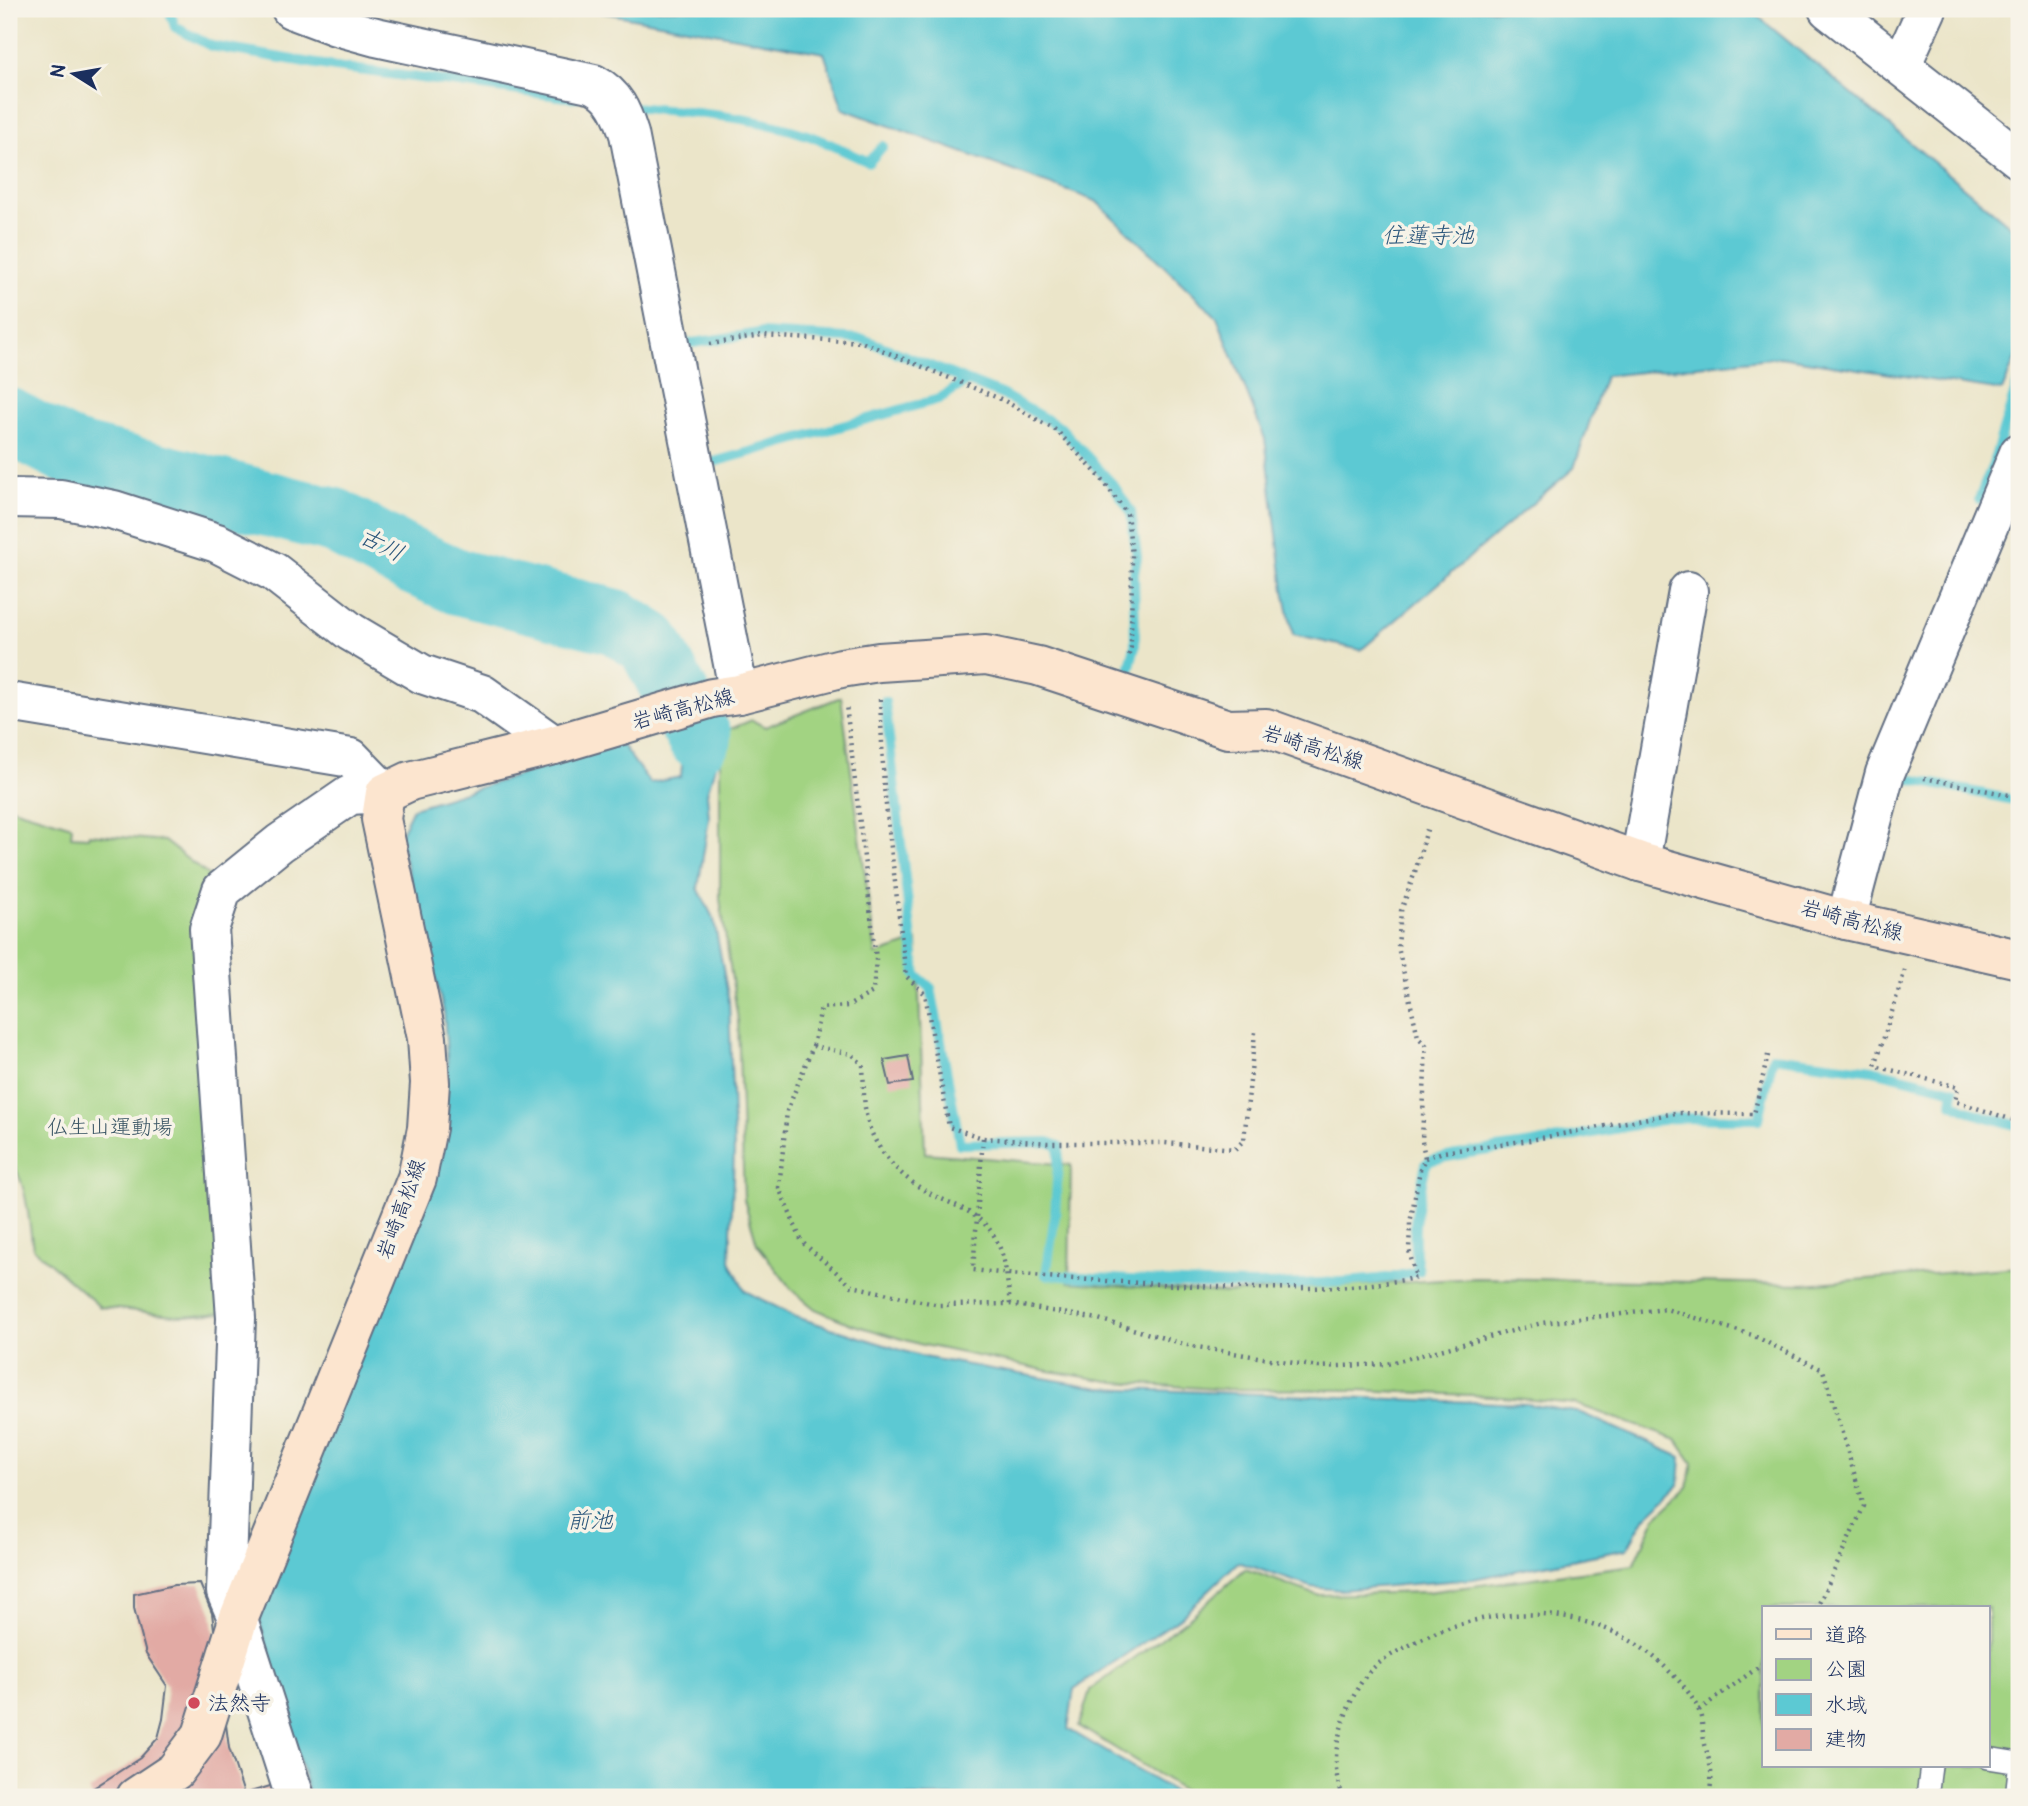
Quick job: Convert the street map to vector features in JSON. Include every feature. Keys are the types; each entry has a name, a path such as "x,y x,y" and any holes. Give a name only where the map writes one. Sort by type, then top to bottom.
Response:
{"main road":[{"name":"岩崎高松線","path":"136,1797 174,1772 202,1735 238,1620 417,1178 427,1128 430,1083 427,1038 381,819 385,793 410,781 554,745 725,696 841,668 879,662 986,655 1038,666 1228,729 1266,728 1640,862 1846,920 2019,959"}],"street":[{"path":"291,9 376,37 594,84 607,90 621,109 629,134 671,350 725,696"},
{"path":"1828,9 2019,159"},
{"path":"1901,66 1927,9"},
{"path":"1846,920 1885,774 2019,453"},
{"path":"9,498 61,499 114,510 217,543 274,572 351,632 422,674 482,694 554,745"},
{"path":"1640,862 1688,591"},
{"path":"9,702 351,758 385,793"},
{"path":"295,1797 238,1620 226,1592 236,1318 209,929 222,890 280,843 351,796 385,793"}],"lane":[{"path":"1990,1758 2019,1763"},
{"path":"1927,1797 1931,1768"},
{"path":"2016,1797 2019,1770"}],"path":[{"path":"671,350 762,336 862,342 1003,400 1057,431 1101,478 1127,514 1132,555 1131,647 1121,694"},
{"path":"879,662 884,788 906,976 925,994 949,1127 984,1138 1048,1143 1165,1143 1235,1149 1244,1140 1255,1032"},
{"path":"845,696 876,959 873,992 848,1006 821,1007 813,1046 787,1111 779,1188 802,1242 852,1286 939,1304 1010,1304 1098,1319 1191,1346 1318,1367 1387,1364 1542,1323 1666,1309 1752,1335 1823,1370 1864,1506 1818,1606"},
{"path":"1885,774 1921,778 2019,797"},
{"path":"984,1138 973,1269 1044,1278 1235,1288 1302,1289 1416,1278 1409,1250 1410,1223 1420,1170 1426,1158 1422,1140 1426,1045 1418,1037 1398,947 1401,911 1415,873 1439,788"},
{"path":"1915,937 1875,1066 1958,1087 1955,1101 2019,1122"},
{"path":"813,1046 852,1054 863,1065 867,1118 880,1150 898,1170 923,1189 970,1211 991,1231 1004,1259 1010,1304"},
{"path":"1426,1158 1443,1152 1530,1140 1675,1113 1754,1114 1769,1051"},
{"path":"1344,1797 1340,1791 1335,1758 1349,1703 1366,1675 1394,1653 1426,1635 1478,1620 1544,1614 1607,1627 1657,1658 1679,1681 1699,1710 1713,1774 1709,1797"},
{"path":"1699,1710 1762,1664"}],"green space":[{"path":"841,697 876,955 917,941 925,1153 1071,1165 1069,1282 1226,1293 1476,1278 1804,1284 2019,1267 2019,1797 1195,1797 1079,1726 1090,1690 1188,1619 1245,1569 1317,1595 1427,1592 1634,1565 1655,1518 1688,1487 1693,1463 1677,1440 1576,1404 1491,1396 1360,1390 1215,1389 1116,1382 919,1344 851,1324 815,1309 792,1290 757,1244 744,1199 738,1020 720,899 720,733 752,720 765,727"},
{"name":"仏生山運動場","path":"9,807 72,826 71,836 88,837 89,834 164,841 217,882 224,1313 183,1316 100,1307 33,1248 24,1190 9,1158"}],"water":[{"name":"住蓮寺池","path":"583,9 1749,9 2019,233 2019,349 2002,391 1780,357 1605,376 1574,468 1361,650 1293,635 1284,590 1265,439 1217,317 1096,201 843,109 824,53"},
{"name":"前池","path":"717,732 715,767 707,793 709,818 698,888 714,920 729,1001 734,1152 730,1261 745,1291 796,1317 923,1357 1100,1388 1527,1404 1581,1413 1681,1457 1679,1485 1645,1517 1627,1549 1473,1579 1340,1590 1311,1587 1238,1562 1180,1618 1074,1689 1068,1729 1183,1797 310,1797 255,1606 448,1071 444,1012 399,837 413,808 621,744 650,783 681,777 684,741"}],"building":[{"path":"908,1056 913,1082 890,1085 884,1060"},
{"name":"法然寺","path":"200,1584 212,1613 229,1748 244,1794 280,1783 284,1797 91,1797 89,1791 140,1758 158,1738 163,1719 167,1686 146,1654 134,1608 134,1594 174,1585"}],"waterway":[{"path":"169,9 175,27 211,46 335,67 575,98"},
{"path":"632,107 762,123 812,137 869,162 883,146"},
{"path":"679,345 760,333 863,339 1003,395 1060,427 1114,486 1131,512 1137,557 1134,573 1135,646 1127,678"},
{"path":"703,465 939,399 967,381"},
{"path":"1979,499 1993,464 2018,382"},
{"name":"古川","path":"9,421 73,454 335,521 404,558 458,582 616,622 649,643 699,737"},
{"path":"885,702 916,975 931,988 960,1144 1048,1142 1059,1146 1055,1215 1046,1275 1184,1283 1288,1285 1359,1281 1419,1271 1415,1243 1416,1217 1426,1164 1432,1160 1673,1118 1759,1119 1773,1057 1873,1070 1954,1090 1952,1103 1976,1114 2019,1126"},
{"path":"1907,766 1904,778 2019,801"}],"place":[{"name":"法然寺","path":"194,1703"}]}
